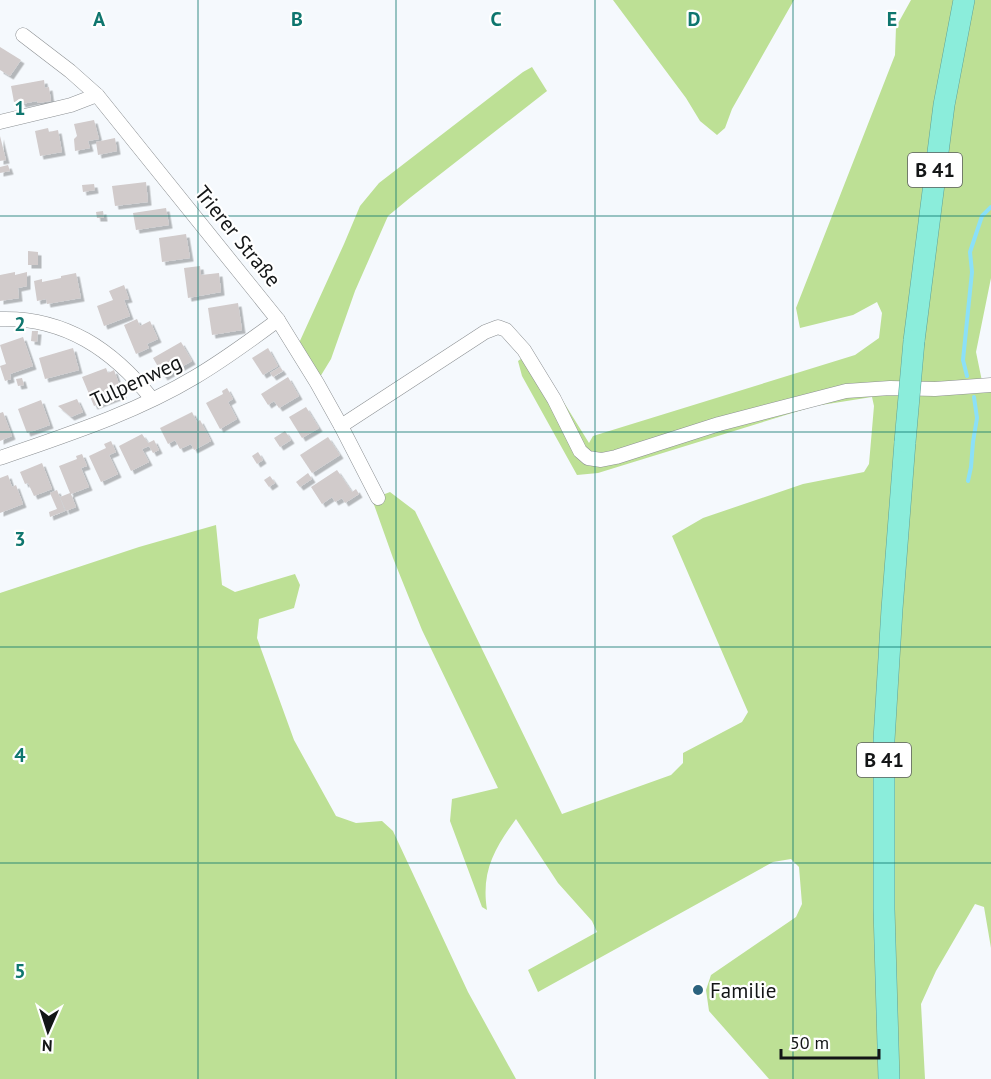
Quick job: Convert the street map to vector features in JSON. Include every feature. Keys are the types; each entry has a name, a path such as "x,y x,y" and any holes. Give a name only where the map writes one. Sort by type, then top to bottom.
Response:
{"highway":[{"name":"B 41","path":"889,1079 884,909 885,740 892,609 914,341 944,105 964,0"}],"street":[{"name":"Trierer Straße","path":"22,35 70,71 97,96 278,320 317,383 378,498"},
{"path":"0,122 71,105 97,96"},
{"path":"0,319 39,322 66,329 118,361 152,399"},
{"name":"Tulpenweg","path":"0,458 119,414 152,399 194,378 278,320"},
{"path":"341,426 485,332 498,327 506,330 524,350 554,399 580,451 588,458 601,460 719,424 846,391 991,385"}],"green space":[{"path":"613,0 794,0 732,109 725,128 717,135 700,121 686,98"},
{"path":"911,0 991,0 991,278 976,352 984,391 991,390 991,948 984,907 975,904 936,971 921,1004 925,1079 769,1079 709,1011 706,990 711,975 796,917 802,904 799,867 791,859 773,862 538,992 528,970 597,932 592,921 558,883 516,819 501,841 491,862 486,884 487,910 482,907 450,821 452,799 498,788 422,630 372,499 390,492 415,511 562,814 671,775 683,763 683,753 742,722 748,712 672,536 703,518 803,484 864,472 869,464 874,406 872,397 815,406 598,473 577,475 522,376 518,361 532,351 589,443 593,436 855,355 879,338 882,313 877,302 853,315 800,328 796,308 895,55 896,27"},
{"path":"532,67 547,91 388,216 355,291 331,359 320,377 299,343 360,206 379,183"},
{"path":"216,525 222,585 235,592 295,574 300,585 294,608 259,619 257,638 294,740 336,816 356,823 382,821 393,831 468,992 516,1079 0,1079 0,593 139,547"}],"building":[{"path":"0,47 21,60 10,76 0,70"},
{"path":"44,80 45,88 49,87 51,101 22,104 21,101 14,102 11,86"},
{"path":"94,120 99,139 88,141 90,148 75,151 74,139 77,136 74,124"},
{"path":"48,128 49,132 58,130 62,152 40,156 35,131"},
{"path":"0,136 6,160 0,161"},
{"path":"115,138 117,151 98,155 96,142"},
{"path":"8,165 10,171 0,173 0,167"},
{"path":"146,182 148,202 115,206 112,186"},
{"path":"94,184 95,190 83,192 82,185"},
{"path":"166,208 169,225 136,230 133,213"},
{"path":"103,211 104,218 97,218 96,212"},
{"path":"186,234 190,258 162,262 159,238"},
{"path":"28,251 38,252 38,265 28,265"},
{"path":"200,266 201,275 219,273 221,292 188,298 184,268"},
{"path":"15,272 15,275 27,272 27,286 18,288 19,298 0,301 0,275"},
{"path":"76,273 81,298 47,304 46,299 37,301 34,281 42,279 42,282"},
{"path":"124,285 129,299 124,300 130,316 104,326 97,306 113,300 109,291"},
{"path":"238,303 242,330 212,335 208,308"},
{"path":"137,319 140,326 150,321 158,339 147,344 149,348 136,354 124,325"},
{"path":"32,331 38,331 37,342 31,341"},
{"path":"23,337 33,366 10,374 11,379 5,381 0,366 6,364 0,345"},
{"path":"181,342 192,361 164,377 153,358"},
{"path":"73,348 79,370 45,379 39,358"},
{"path":"268,348 278,366 263,375 252,358"},
{"path":"280,367 283,371 273,377 270,373"},
{"path":"106,368 108,373 114,370 123,395 94,406 82,377"},
{"path":"288,377 299,396 279,408 274,401 268,405 261,394"},
{"path":"22,378 24,385 18,386 16,379"},
{"path":"227,388 233,399 228,402 237,419 220,429 206,403 223,394 222,391"},
{"path":"77,399 83,412 71,417 58,406"},
{"path":"41,400 50,425 27,433 18,409"},
{"path":"306,407 319,428 302,438 289,417"},
{"path":"3,412 12,436 0,441 0,413"},
{"path":"192,412 197,422 200,420 211,441 194,450 191,444 180,449 175,440 168,444 160,428"},
{"path":"285,431 291,440 280,447 274,438"},
{"path":"142,434 148,443 154,440 159,450 153,453 149,446 142,449 149,462 131,471 119,446"},
{"path":"328,437 340,455 312,473 300,455"},
{"path":"111,441 116,452 109,455 118,474 101,482 89,456 106,448 104,444"},
{"path":"258,452 263,460 257,464 252,456"},
{"path":"82,454 87,466 81,468 89,487 71,494 76,507 66,511 60,497 70,493 59,466 77,459 76,456"},
{"path":"42,463 52,489 34,496 20,472"},
{"path":"337,470 352,492 356,489 359,494 345,503 342,498 335,502 332,497 322,504 311,487"},
{"path":"308,473 312,479 300,487 296,482"},
{"path":"8,475 12,487 16,485 23,504 0,513 0,478"},
{"path":"270,476 275,483 269,487 264,480"},
{"path":"57,490 65,511 50,517 49,512 57,509 50,493"}],"waterway":[{"path":"967,376 963,360 972,272 970,252 982,216 991,207"},
{"path":"968,481 977,418 974,397"}],"place":[{"name":"Familie","path":"698,990"}]}
